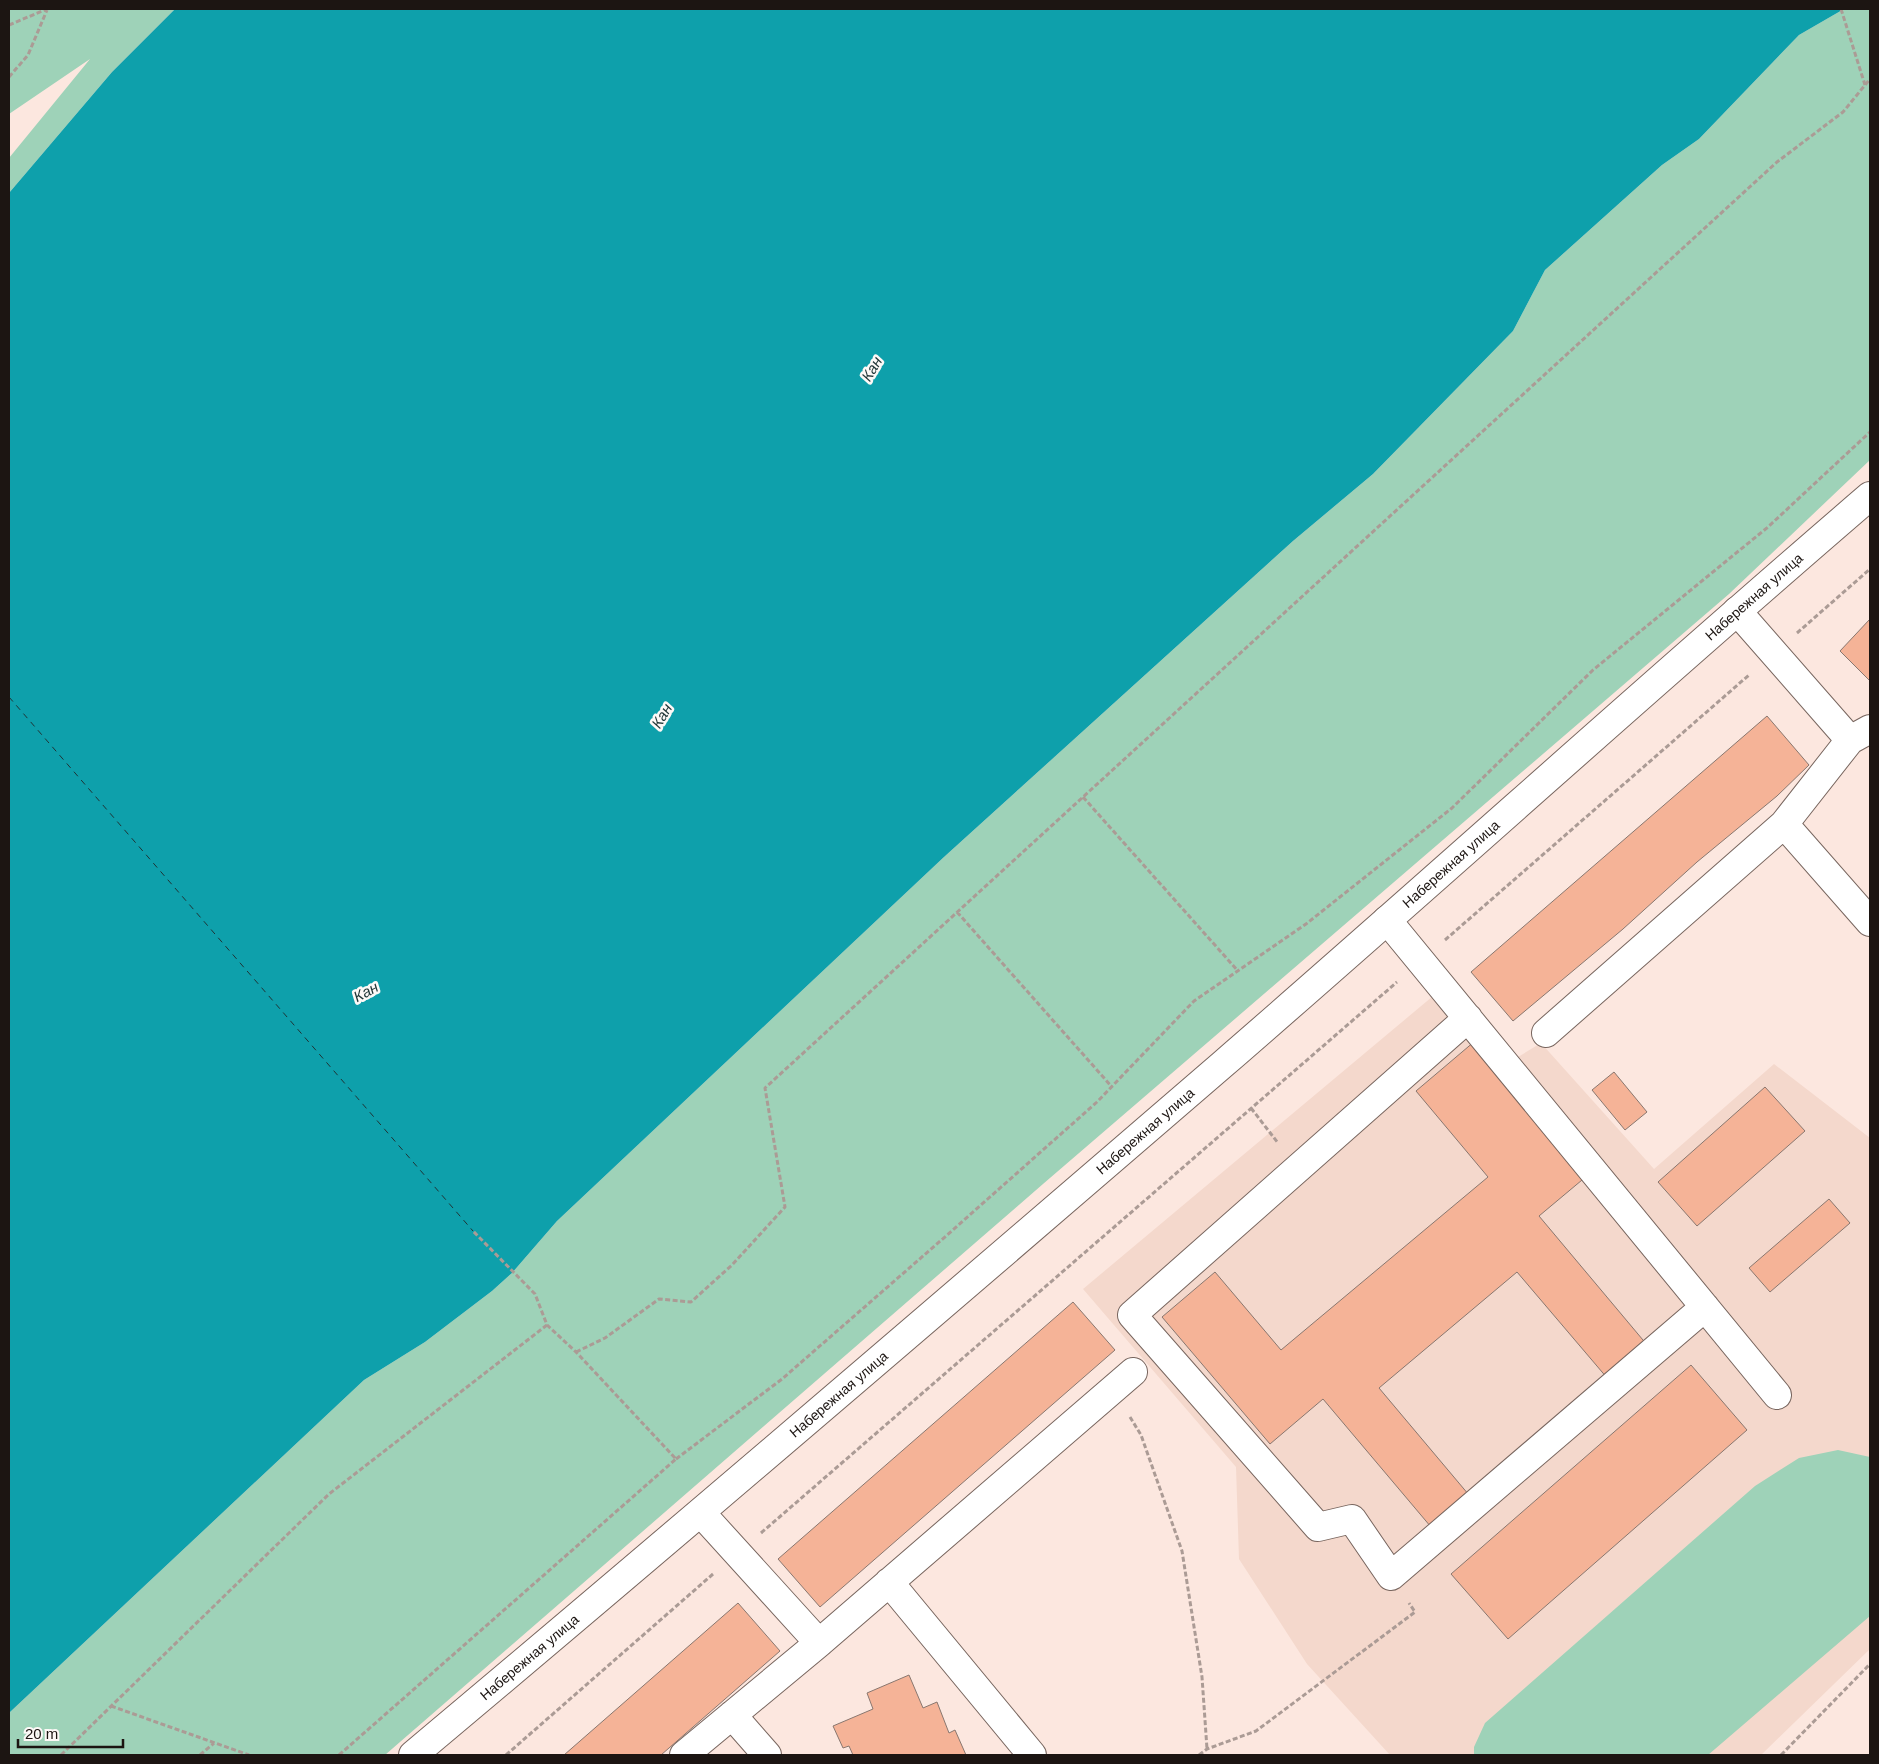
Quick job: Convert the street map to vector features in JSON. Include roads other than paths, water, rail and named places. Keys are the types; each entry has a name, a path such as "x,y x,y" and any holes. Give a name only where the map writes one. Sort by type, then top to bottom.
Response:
{"main road":[{"name":"Набережная улица","path":"414,1755 701,1514 1387,920 1870,496"},
{"path":"1546,1033 1784,824 1860,735 1773,654 1737,611"},
{"path":"1784,824 1870,922"},
{"path":"1387,920 1778,1395"},
{"path":"1468,1018 1132,1315 1318,1527 1352,1519 1391,1576 1705,1307"},
{"path":"684,1755 890,1582 1133,1372"},
{"path":"701,1514 738,1552 818,1642"},
{"path":"890,1582 1032,1755"},
{"path":"732,1715 767,1755"}],"water":[{"name":"Кан","path":"175,9 1844,9 1799,35 1699,139 1662,165 1545,270 1513,331 1373,474 1293,541 944,857 557,1221 512,1273 492,1291 425,1342 364,1380 9,1713 9,193 112,72"}]}
